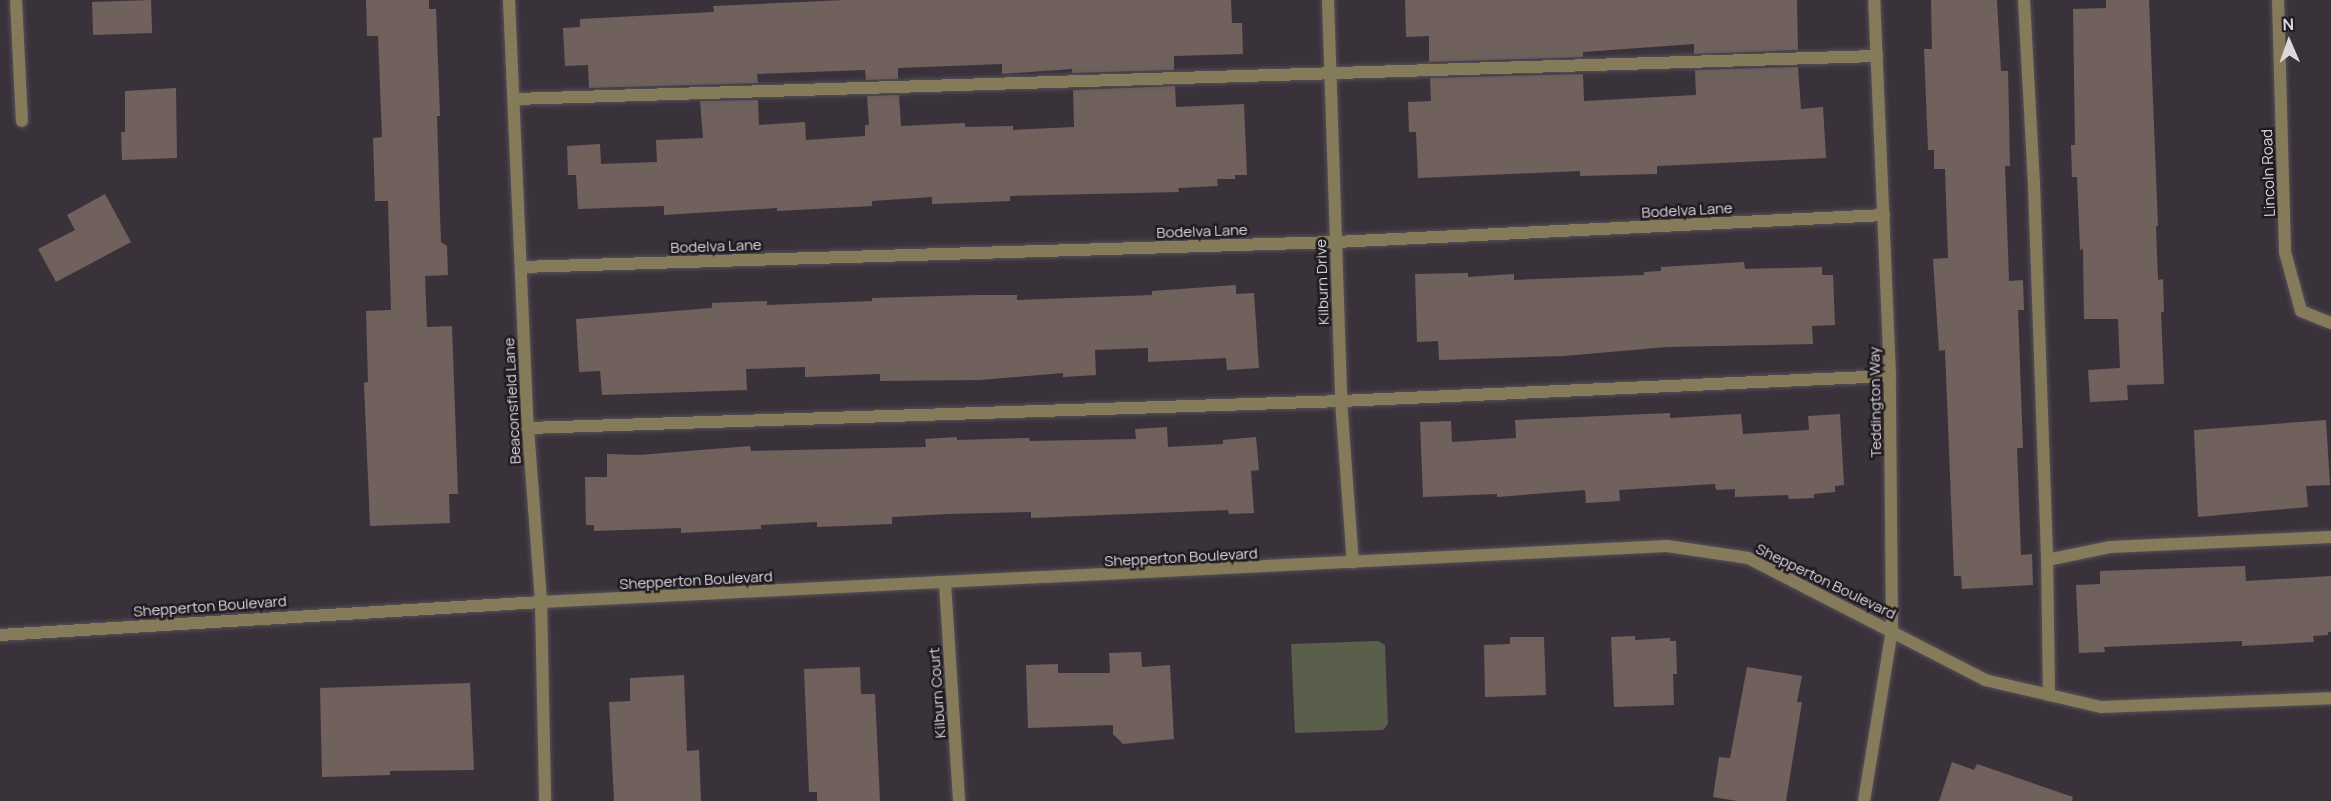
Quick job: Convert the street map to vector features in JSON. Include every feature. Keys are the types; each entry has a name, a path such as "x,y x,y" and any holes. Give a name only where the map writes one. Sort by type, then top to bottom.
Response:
{"street":[{"path":"16,0 22,121"},
{"name":"Beaconsfield Lane","path":"510,0 528,428 541,602 545,801"},
{"name":"Kilburn Drive","path":"1328,0 1341,400 1353,563"},
{"name":"Teddington Way","path":"1864,801 1892,630 1890,376 1874,0"},
{"path":"2024,0 2034,184 2047,560 2049,695"},
{"name":"Lincoln Road","path":"2278,0 2285,252 2301,311 2331,323"},
{"path":"515,99 1877,56"},
{"name":"Bodelva Lane","path":"520,267 1336,242 1884,215"},
{"path":"528,428 1341,400 1890,376"},
{"path":"2047,560 2110,546 2331,537"},
{"name":"Shepperton Boulevard","path":"0,635 541,602 1667,546 1748,558 1892,630 1985,680 2049,695 2102,707 2331,698"},
{"name":"Kilburn Court","path":"945,583 958,801"}],"green space":[{"path":"1378,641 1385,645 1388,724 1383,730 1295,733 1291,644"}],"building":[{"path":"151,0 152,33 93,35 92,2"},
{"path":"366,0 429,0 429,9 436,9 441,242 447,246 448,275 425,276 427,327 452,326 458,494 449,494 450,523 370,526 364,383 368,382 366,311 391,310 388,201 375,201 373,138 382,137 378,36 367,36"},
{"path":"845,0 1231,0 1232,23 1242,23 1243,54 1174,56 1174,70 1072,73 1072,69 1002,74 1002,64 898,68 898,79 866,80 865,70 757,74 758,83 589,88 588,65 565,66 563,28 580,27 580,19 714,12 713,6"},
{"path":"1405,0 1797,0 1798,50 1694,54 1694,44 1583,52 1583,57 1429,62 1429,36 1406,37"},
{"path":"1931,0 1997,0 2001,71 2008,71 2010,166 2005,166 2009,281 2023,280 2024,310 2018,310 2023,448 2017,448 2021,555 2032,554 2033,585 1962,589 1961,576 1954,576 1945,350 1939,351 1933,259 1948,258 1945,169 1934,169 1934,150 1928,150 1924,49 1932,49"},
{"path":"2106,0 2149,0 2158,280 2163,279 2164,312 2161,312 2164,384 2127,385 2128,400 2090,402 2088,370 2120,368 2118,319 2084,319 2083,249 2080,250 2077,177 2072,177 2071,145 2075,145 2073,9 2106,8"},
{"path":"1798,67 1801,109 1823,107 1826,158 1657,166 1657,174 1580,176 1580,171 1418,178 1416,132 1409,132 1408,102 1431,101 1430,78 1583,74 1584,101 1696,95 1695,70"},
{"path":"1175,86 1176,107 1244,104 1247,175 1235,175 1235,179 1217,179 1218,186 1178,188 1179,192 1010,196 1010,201 932,204 932,197 872,201 872,206 777,211 777,208 664,215 664,206 578,209 576,175 568,175 567,146 600,144 601,164 657,162 656,140 703,138 700,101 758,100 759,125 805,122 806,140 865,136 865,125 869,125 867,96 899,95 901,126 965,123 965,127 1013,126 1013,130 1074,127 1073,90"},
{"path":"176,88 177,158 122,160 121,132 125,132 125,91"},
{"path":"105,194 131,242 56,282 38,249 75,230 67,215"},
{"path":"1744,262 1745,269 1822,267 1822,275 1833,275 1835,325 1812,326 1813,344 1667,347 1564,356 1439,360 1438,341 1417,342 1415,274 1468,273 1468,277 1514,274 1514,280 1644,275 1644,272 1661,271 1661,267"},
{"path":"1236,285 1236,294 1254,293 1259,368 1227,370 1226,358 1148,362 1148,348 1095,350 1096,375 1063,377 1063,373 980,380 880,381 880,374 805,377 805,367 746,369 747,390 602,395 600,371 579,372 576,319 712,308 712,303 767,301 767,305 872,301 872,298 977,295 1017,295 1017,300 1152,295 1152,291"},
{"path":"1670,413 1670,418 1741,414 1743,434 1809,430 1808,416 1840,414 1844,485 1835,486 1835,492 1814,494 1814,498 1789,499 1788,495 1735,497 1735,489 1716,490 1715,484 1619,490 1620,501 1586,503 1585,490 1497,497 1497,494 1423,497 1420,422 1451,421 1452,442 1516,438 1515,420"},
{"path":"2326,420 2330,485 2306,486 2308,507 2198,517 2194,430"},
{"path":"1167,427 1168,447 1223,444 1223,440 1256,437 1259,470 1251,471 1254,513 1229,514 1228,510 1031,518 1031,512 948,514 892,517 892,524 817,527 817,522 761,525 761,529 681,533 681,528 594,531 594,525 586,525 585,477 607,477 607,454 639,455 750,446 751,451 926,447 925,439 957,437 957,440 1029,438 1030,441 1136,439 1135,429"},
{"path":"2245,566 2246,581 2331,576 2331,632 2328,632 2328,635 2313,636 2314,642 2242,646 2242,641 2104,647 2105,652 2079,653 2076,585 2100,584 2100,571"},
{"path":"1635,636 1635,640 1670,638 1670,641 1676,641 1677,674 1673,674 1674,705 1614,707 1611,637"},
{"path":"1510,637 1544,637 1546,695 1485,697 1484,645 1510,644"},
{"path":"1141,652 1142,667 1170,665 1174,739 1123,744 1113,734 1113,725 1028,728 1026,665 1058,664 1058,673 1110,673 1109,653"},
{"path":"860,667 861,694 875,694 880,801 817,801 817,792 809,792 804,669"},
{"path":"1747,667 1802,676 1797,702 1802,702 1786,801 1737,801 1713,797 1719,757 1730,758"},
{"path":"684,675 687,751 699,750 701,801 614,801 609,702 630,701 630,678"},
{"path":"470,683 474,770 390,771 390,775 322,777 320,688"},
{"path":"1952,762 1974,770 1977,764 2073,797 2072,801 1939,801"}]}
